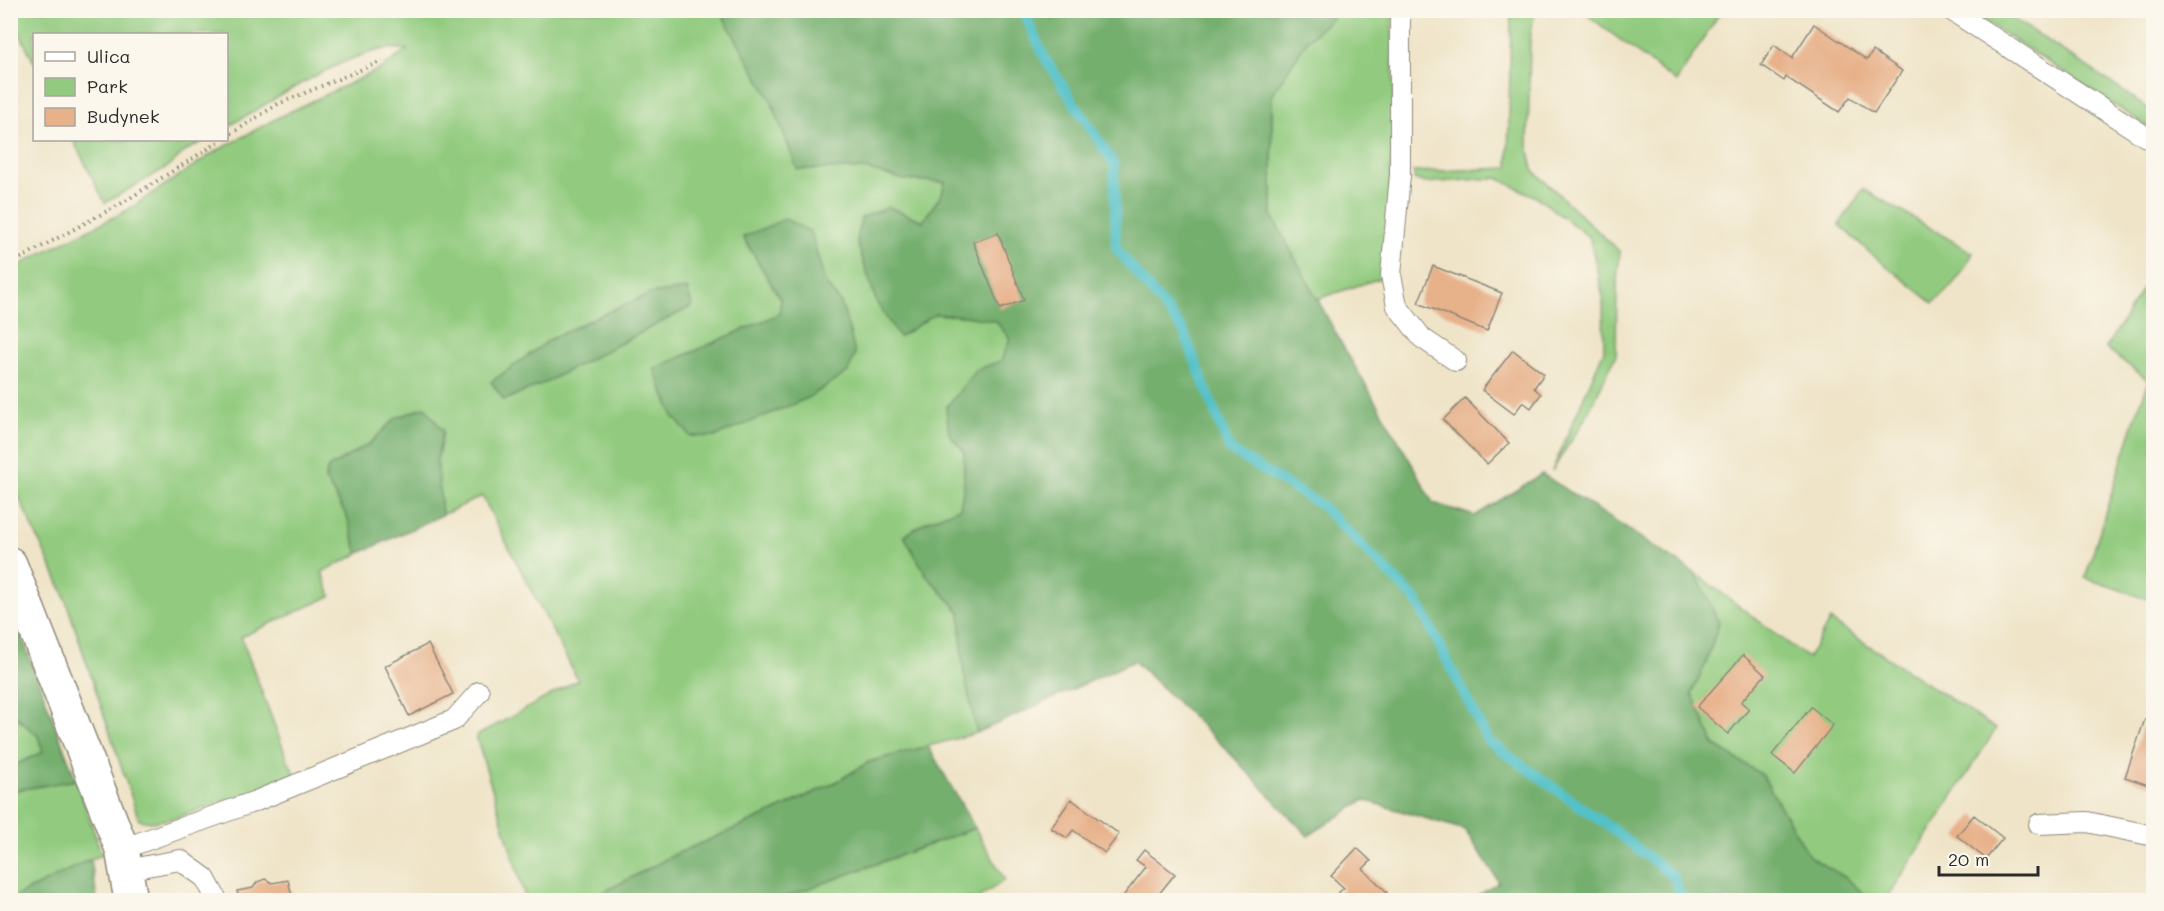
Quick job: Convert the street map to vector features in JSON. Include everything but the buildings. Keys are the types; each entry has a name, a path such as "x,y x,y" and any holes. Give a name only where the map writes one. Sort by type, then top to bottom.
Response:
{"street":[{"path":"10,564 126,873"}],"lane":[{"path":"1400,10 1400,175 1391,275 1397,306 1422,338 1456,361"},
{"path":"1952,10 2154,142"},
{"path":"126,873 256,801 454,720 479,692"},
{"path":"2039,824 2087,822 2154,836"},
{"path":"126,873 180,860 206,878 217,900"}],"path":[{"path":"228,136 278,104 382,61"},
{"path":"10,264 122,203 220,141"}],"green space":[{"path":"11,10 720,11 771,100 797,168 866,169 905,180 945,182 942,194 923,221 889,208 861,218 857,242 877,303 900,337 934,314 996,321 1010,339 1001,361 976,370 949,434 964,451 964,488 960,508 925,522 927,576 960,612 963,668 977,733 869,762 838,781 676,854 589,900 526,900 476,736 578,680 482,496 442,515 437,460 443,431 396,418 369,444 328,468 325,479 347,516 358,554 322,572 331,596 241,637 288,761 297,777 175,818 152,822 139,820 63,592 11,481 11,272 28,260 126,211 213,153 281,116 382,68 407,50 384,49 345,62 303,82 228,126 228,33 33,33 33,61 11,15","holes":["811,232 825,283 841,303 855,354 744,424 714,437 654,369 779,314 781,300 743,237","687,289 692,306 544,383 504,400 492,382 551,339 650,294"]},
{"path":"720,11 1339,11 1307,41 1272,94 1272,216 1433,503 1475,516 1542,474 1695,573 1719,622 1706,663 1692,693 1714,745 1762,775 1810,857 1845,877 1871,900 1472,900 1499,882 1465,830 1364,800 1308,836 1225,748 1134,661 977,733 963,668 960,612 927,576 904,536 925,522 960,508 964,488 964,451 949,434 946,408 976,370 1001,361 1010,339 996,321 935,314 899,337 877,303 857,242 861,218 889,207 923,221 942,194 945,182 905,180 866,169 797,169 771,100"},
{"path":"1339,11 1392,11 1394,122 1384,277 1317,299 1272,216 1272,94 1307,41"},
{"path":"1511,11 1535,11 1530,39 1528,145 1533,170 1620,252 1617,280 1616,355 1586,417 1552,471 1604,350 1603,297 1590,238 1538,198 1497,178 1425,183 1414,179 1414,172 1508,168"},
{"path":"1582,11 1721,11 1676,82"},
{"path":"1969,11 2001,11 2085,65 2153,112 2153,130"},
{"path":"74,141 203,141 185,151 169,166 105,203"},
{"path":"1863,189 1973,253 1956,280 1933,303 1839,225"},
{"path":"785,219 811,232 825,283 841,303 855,354 848,372 808,398 714,437 690,436 673,416 654,369 779,314 781,300 743,237"},
{"path":"2153,271 2153,601 2085,578 2134,421 2149,381 2106,348"},
{"path":"687,289 692,306 544,383 504,400 491,382 551,339 592,319 650,294"},
{"path":"425,407 443,431 437,460 442,515 358,554 347,516 325,479 328,468 369,444 396,418"},
{"path":"1695,573 1808,658 1830,620 1996,729 1886,900 1871,900 1845,877 1810,858 1762,775 1714,745 1692,693 1706,663 1719,622"},
{"path":"10,606 76,780 11,791 11,767 43,752 38,736 11,712"},
{"path":"10,712 38,736 43,752 11,767"},
{"path":"928,746 975,828 777,900 589,900 676,854 838,781 869,762"},
{"path":"76,780 102,855 11,899 11,791"},
{"path":"975,828 1005,880 975,900 777,900"},
{"path":"91,859 97,900 11,900 11,899"}],"waterway":[{"path":"1023,10 1044,57 1114,164 1116,248 1183,330 1230,450 1321,505 1417,601 1488,741 1615,831 1674,877 1682,900"}]}
